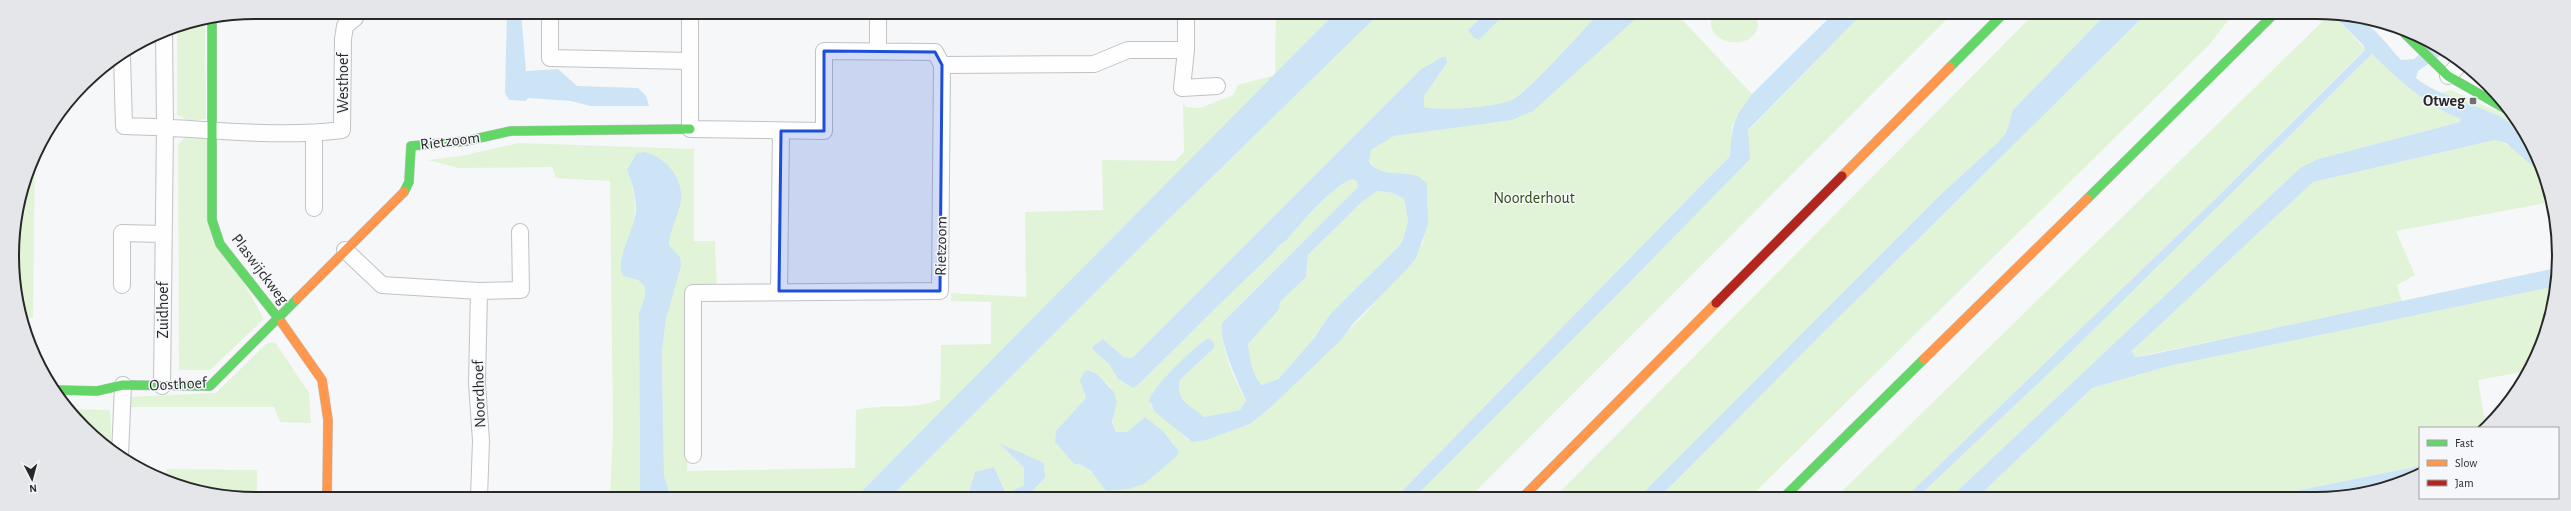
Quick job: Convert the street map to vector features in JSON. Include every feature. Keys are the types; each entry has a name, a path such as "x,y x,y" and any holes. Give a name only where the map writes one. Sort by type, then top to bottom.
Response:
{"main road":[{"path":"1528,492 1998,19"},
{"path":"1789,492 2269,19"},
{"name":"Plaswijckweg","path":"212,23 212,220 220,244 278,318 322,380 328,420 327,492"},
{"path":"2410,38 2448,76 2496,103"},
{"name":"Rietzoom","path":"278,318 403,193 409,182 411,146 466,141 511,131 690,129"},
{"name":"Oosthoef","path":"61,390 96,391 123,385 210,386 278,318"}],"street":[{"name":"Westhoef","path":"211,130 314,134 342,130 343,39 346,26 354,19"},
{"path":"550,19 550,58 689,61"},
{"path":"690,19 690,129"},
{"path":"878,19 878,50"},
{"path":"1186,19 1186,50 1182,88 1217,86"},
{"name":"Zuidhoef","path":"162,386 163,234 166,127 164,37"},
{"name":"Rietzoom","path":"690,129 824,131 824,51 878,50 935,52 942,65 940,291 779,291 693,293 692,455"},
{"path":"942,65 1094,64 1128,50 1186,50"},
{"path":"122,60 124,126 211,130"},
{"path":"2448,76 2457,67"},
{"path":"779,291 782,131"},
{"path":"314,134 314,208"},
{"path":"345,250 382,285 479,291 521,290 520,232"},
{"path":"122,284 122,233 163,234"},
{"name":"Noordhoef","path":"479,291 477,383 480,441 480,492"},
{"path":"120,449 123,385"}],"highlighted area":[{"path":"824,51 935,52 942,65 940,291 779,291 781,131 824,131"}],"green space":[{"path":"1276,19 1329,19 1275,75"},
{"name":"Noorderhout","path":"1374,19 1480,19 1468,30 1479,39 1500,19 1593,19 1528,87 1509,101 1500,104 1466,109 1433,109 1424,107 1424,96 1447,63 1420,70 1132,358 1124,357 1103,339 1091,348 1109,364 1118,379 1133,388 1137,386 1283,242 1286,241 1327,196 1346,182 1353,179 1357,181 1358,187 1223,322 1222,332 1225,352 1232,373 1246,400 1240,410 1204,417 1185,402 1180,394 1180,380 1214,348 1208,338 1152,394 1150,405 1188,440 1217,436 1250,424 1271,407 1365,314 1422,245 1427,225 1391,173 1377,170 1369,160 1371,150 1393,136 1448,128 1531,97 1624,19 1682,19 1752,94 1732,126 1730,156 1401,492 1032,492 1045,478 1000,444 1024,468 1024,485 1010,492 1005,492 994,467 971,492 896,492 1172,216","holes":["1099,377 1107,384 1113,394 1113,423 1116,432 1127,432 1145,417 1174,444 1170,462 1140,486 1106,491 1101,482 1093,473 1074,464 1068,456 1086,398 1081,385"]},
{"path":"1712,19 1757,19 1758,26 1753,36 1745,41 1734,42 1724,40 1715,34 1711,25"},
{"path":"1857,19 1947,19 1475,492 1420,492 1630,282 1749,159 1748,131"},
{"path":"2029,19 2101,19 2013,110 2006,133 1996,144 1938,197 1644,492 1560,492"},
{"path":"2141,19 2229,19 2209,45 1755,492 1665,492 1824,332"},
{"path":"2324,20 2338,20 2365,49 2213,201 1911,492 1841,492"},
{"path":"205,25 206,119 189,121 177,115 177,33"},
{"path":"2372,54 2392,73 2425,100 2461,119 2460,122 2318,159 2300,168 1956,492 1923,492 2066,357"},
{"path":"1275,75 861,492 669,492 664,476 662,352 666,319 680,257 669,245 679,200 679,184 627,170 632,185 635,214 630,236 623,252 621,269 623,276 638,280 645,287 645,296 639,313 640,492 610,492 613,431 610,181 556,178 552,167 458,168 428,160 461,156 519,143 694,149 694,241 715,241 717,289 689,290 687,471 855,468 856,410 877,407 921,405 940,399 941,345 991,344 991,302 951,301 951,293 1026,297 1025,212 1103,210 1102,160 1175,161 1184,152 1183,103 1186,107 1200,108 1233,95 1238,85"},
{"path":"2451,90 2506,116 2511,123 2509,121 2441,93"},
{"path":"187,135 207,138 210,222 264,319 210,370 179,370 178,145"},
{"path":"2495,140 2504,143 2523,155 2535,169 2546,203 2396,231 2415,275 2397,285 2402,302 2135,357 2132,351 2141,342 2313,182"},
{"path":"35,171 33,318 28,318 28,320 21,286 19,256 21,225 27,194"},
{"path":"1377,191 1393,193 1404,199 1408,221 1403,240 1399,246 1330,314 1315,337 1282,375 1278,379 1262,385 1254,372 1248,344 1280,302 1306,277 1308,255 1362,202"},
{"path":"2550,287 2544,317 2539,332 2528,360 2521,372 2478,380 2485,421 2478,427 2419,427 2419,466 2290,492 1983,492 2092,388 2169,366"},
{"path":"275,342 309,393 311,423 280,422 274,407 130,407 129,397 216,393 266,344"},
{"path":"77,409 110,410 112,443 88,423"},
{"path":"167,469 257,470 257,492 225,490 209,487 194,484 166,474"}],"water":[{"path":"507,19 522,19 526,71 558,69 577,86 638,88 646,96 649,106 591,106 571,101 528,98 526,101 509,100 505,93"},
{"path":"1329,19 1374,19 1172,216 896,492 861,492"},
{"path":"1480,19 1500,19 1479,40 1473,37 1468,30"},
{"path":"1593,19 1635,19 1533,111 1512,120 1394,136 1371,150 1369,161 1374,167 1381,171 1415,175 1422,178 1427,184 1428,225 1416,258 1352,325 1342,339 1271,407 1250,424 1206,440 1192,442 1155,412 1149,400 1159,384 1175,367 1208,338 1214,342 1214,348 1180,380 1180,394 1189,406 1204,417 1240,410 1246,400 1225,349 1222,329 1223,322 1358,187 1357,181 1353,179 1346,182 1327,196 1286,241 1283,242 1137,386 1133,388 1118,379 1109,364 1092,349 1092,347 1103,339 1124,357 1132,358 1420,70 1442,57 1446,57 1447,63 1424,96 1424,107 1443,109 1466,108 1509,101 1528,87","holes":["1377,191 1393,193 1404,199 1408,221 1403,240 1399,246 1330,314 1315,337 1282,375 1278,379 1262,385 1254,372 1248,344 1279,309 1280,302 1306,277 1308,255 1362,202"]},
{"path":"1828,19 1857,19 1748,130 1750,159 1630,282 1420,492 1401,492 1730,156 1733,129 1737,117 1752,94"},
{"path":"2101,19 2141,19 1824,332 1665,492 1644,492 1938,197 1996,144 2006,133 2013,110"},
{"path":"2338,20 2368,25 2401,60 2414,59 2427,47 2441,55 2418,71 2416,78 2441,93 2485,110 2510,122 2528,151 2535,168 2506,143 2495,140 2313,182 2121,361 2132,351 2135,357 2149,355 2551,269 2550,288 2169,366 2092,388 1983,492 1956,492 2300,168 2318,159 2460,122 2461,119 2425,100 2392,73 2372,54 2066,357 1923,492 1911,492 2213,201 2362,53 2365,49 2363,45"},
{"path":"645,152 653,155 666,164 676,176 681,192 680,206 671,233 669,245 680,257 681,266 666,319 662,352 664,476 669,492 640,492 639,313 645,296 645,287 638,280 623,276 621,269 623,253 635,218 636,210 631,180 627,170 637,153"},
{"path":"1088,370 1097,374 1114,392 1117,402 1112,422 1116,432 1127,432 1145,417 1163,431 1179,452 1176,457 1144,484 1129,489 1106,491 1091,471 1081,465 1074,464 1055,442 1056,431 1086,398 1080,381 1084,372"},
{"path":"999,443 1044,463 1045,478 1032,492 1010,492 1024,485 1024,468"},
{"path":"2419,466 2419,468 2406,474 2377,484 2362,487 2346,490 2290,492"},
{"path":"994,467 1005,492 969,492 975,472"}],"traffic: fast":[{"path":"1950,67 1998,19"},
{"path":"2087,199 2269,19"},
{"path":"212,23 212,220 220,244 282,323"},
{"path":"2410,39 2448,76 2496,103"},
{"path":"404,192 409,182 411,146 466,141 511,131 690,129"},
{"path":"61,390 97,391 123,385 210,386 297,299"},
{"path":"1789,492 1924,359"}],"traffic: slow":[{"path":"1842,176 1950,67"},
{"path":"297,299 404,192"},
{"path":"1924,359 2087,199"},
{"path":"1528,492 1716,303"},
{"path":"282,323 322,380 328,420 327,492"}],"traffic: jam":[{"path":"1716,303 1842,176"}],"place":[{"name":"Otweg","path":"2473,101"}]}
